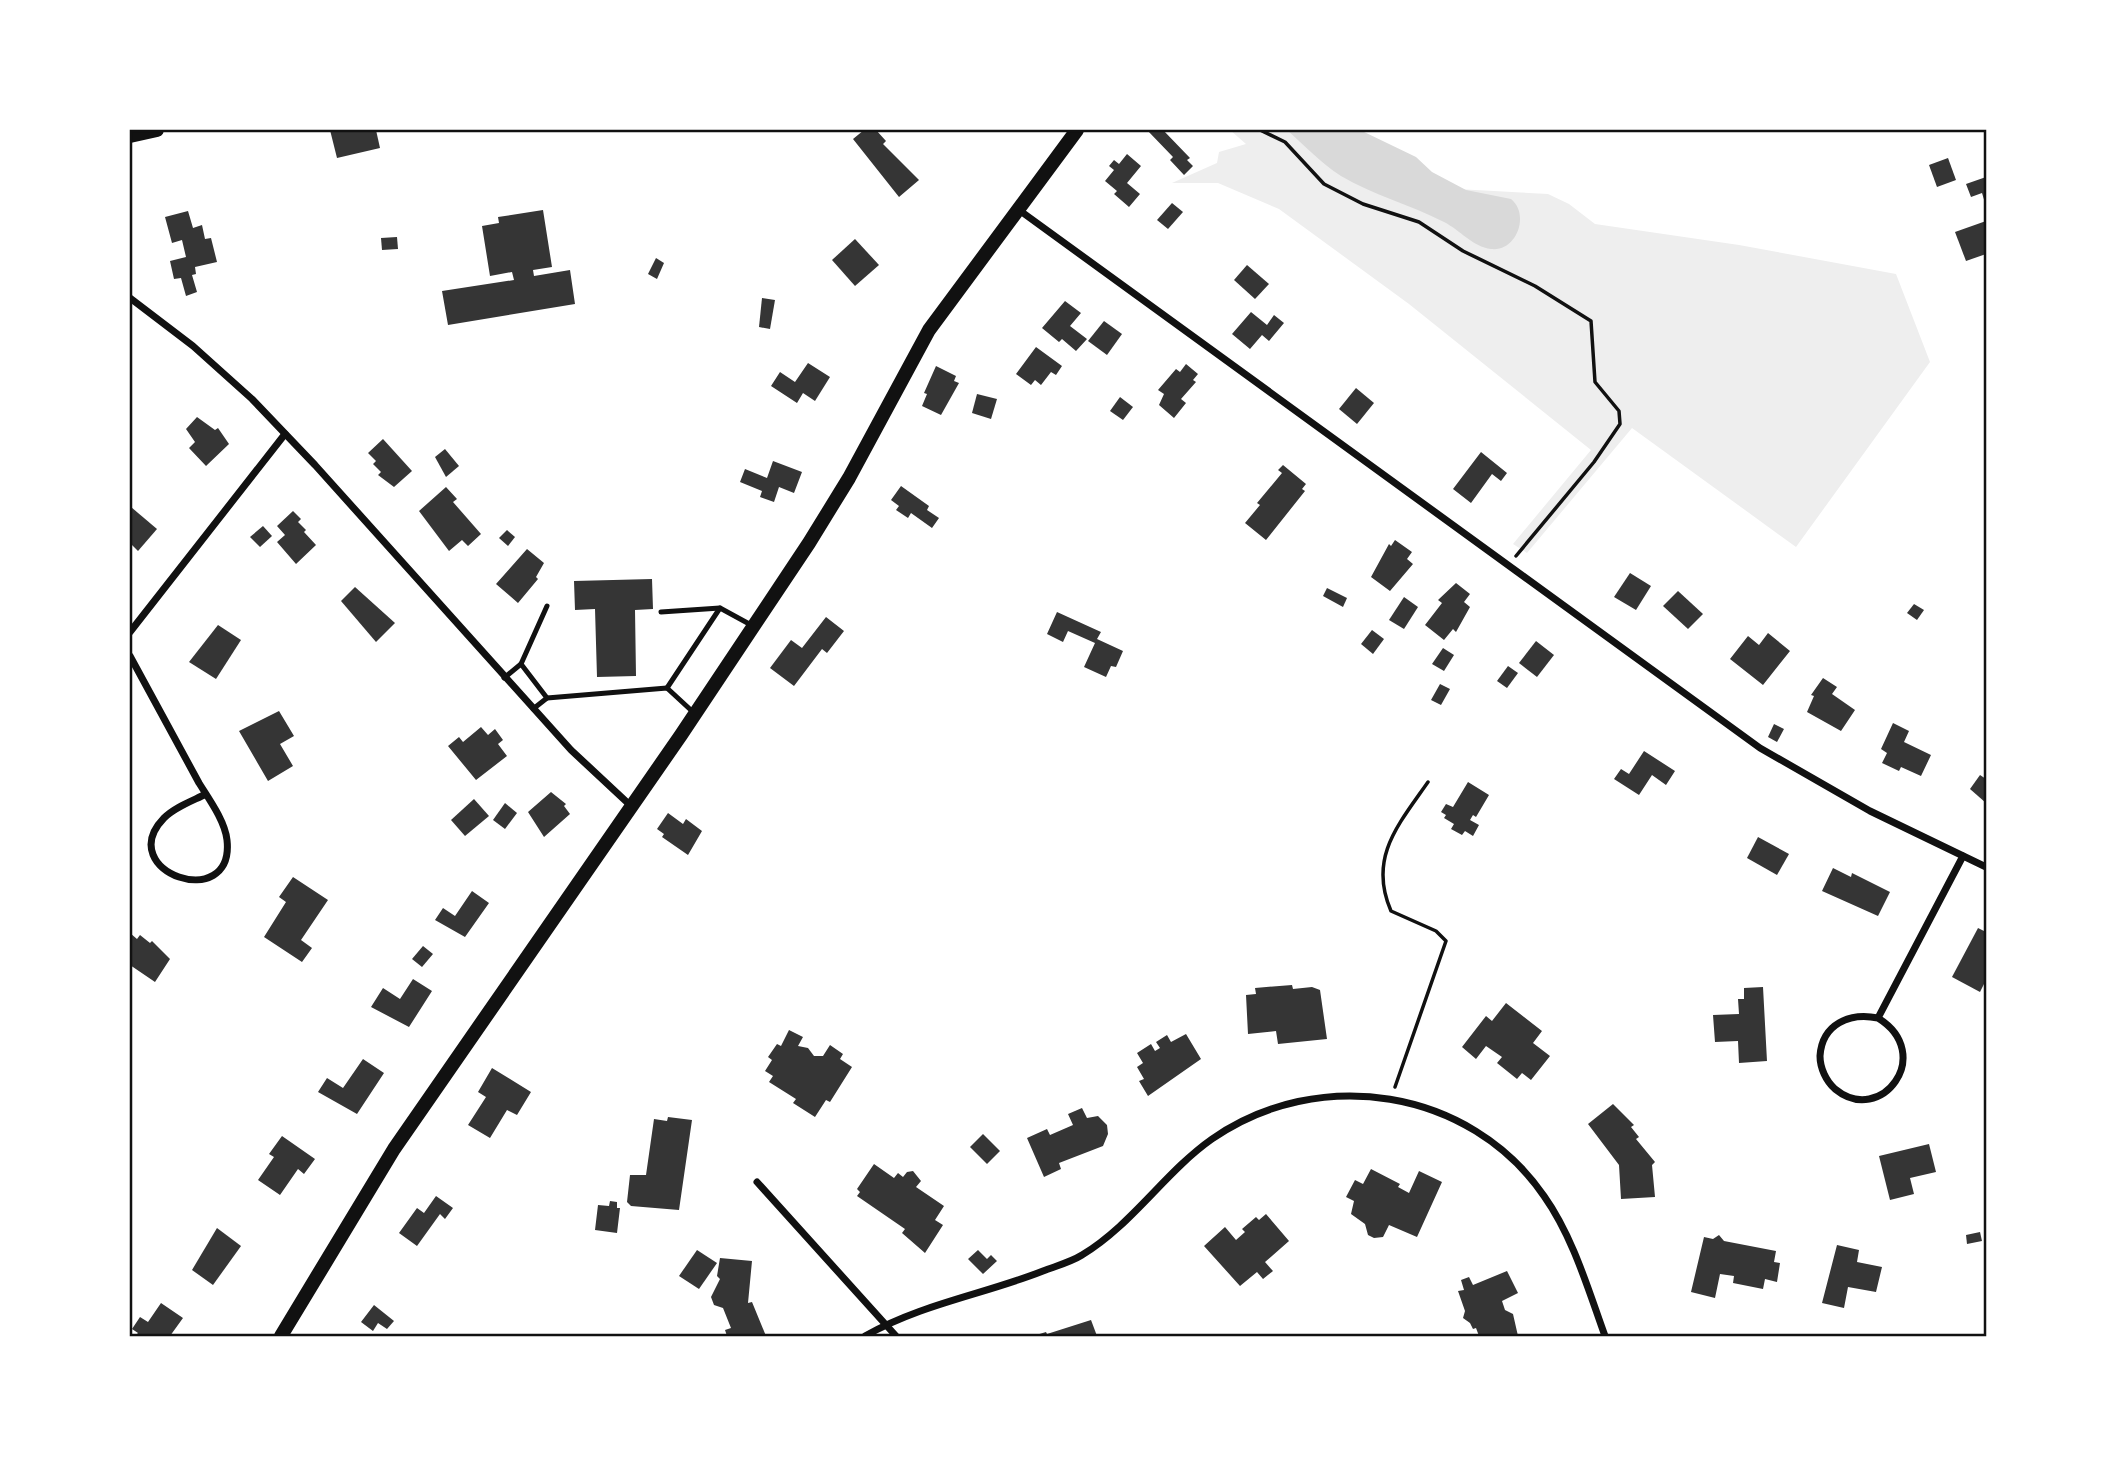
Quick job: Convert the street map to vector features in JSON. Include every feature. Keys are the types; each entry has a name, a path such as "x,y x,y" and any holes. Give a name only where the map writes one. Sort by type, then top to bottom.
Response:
{"main road":[{"path":"130,136 157,130"},
{"path":"281,1336 394,1149 695,714 849,478 929,330 1077,130"}],"street":[{"path":"1019,210 1760,748 1870,811 1986,867"},
{"path":"130,298 193,346 285,434 571,750 632,806"},
{"path":"130,632 285,434"},
{"path":"130,656 206,794 226,833 225,858 209,876 193,881 177,879 158,863 153,848 155,832 169,814 206,794"},
{"path":"1878,1018 1963,856"},
{"path":"1850,1017 1878,1018 1898,1036 1903,1049 1900,1076 1881,1095 1854,1099 1841,1094 1830,1085 1821,1066 1822,1045 1828,1033 1850,1017"},
{"path":"865,1336 884,1325 953,1299 1019,1281 1081,1256 1211,1140 1247,1119 1280,1106 1318,1097 1362,1094 1391,1098 1442,1113 1472,1127 1526,1173 1561,1224 1605,1336"},
{"path":"757,1182 896,1336"}],"lane":[{"path":"504,678 521,664 547,606"},
{"path":"661,612 720,608 753,626"},
{"path":"667,688 720,608"},
{"path":"521,664 547,698"},
{"path":"533,709 547,698 667,688 695,714"}],"path":[{"path":"1260,130 1285,142 1324,184 1363,204 1419,222 1462,251 1535,286 1591,321 1595,382 1619,411 1619,424 1594,462 1508,565"},
{"path":"1391,1098 1446,941 1436,931 1391,911 1381,888 1384,855 1401,820 1428,782"}],"shaded area":[{"path":"1230,130 1356,130 1457,189 1548,194 1569,204 1595,224 1739,245 1896,274 1930,362 1796,547 1632,428 1527,553 1513,544 1591,450 1409,304 1279,209 1218,183 1172,183 1217,163 1219,152 1246,144"},
{"path":"1287,130 1360,130 1416,157 1432,172 1466,190 1511,199 1520,214 1518,231 1508,245 1484,248 1444,222 1341,176"}],"building":[{"path":"330,130 376,130 380,148 337,158"},
{"path":"864,130 876,130 886,141 883,144 919,180 899,197 853,139"},
{"path":"1147,130 1163,130 1190,158 1187,160 1193,166 1184,175 1170,160 1173,157"},
{"path":"1127,154 1141,166 1127,183 1140,194 1129,207 1114,194 1117,191 1105,181 1114,170 1109,166 1114,160 1119,164"},
{"path":"1948,158 1956,180 1937,187 1929,165"},
{"path":"1986,177 1986,206 1982,193 1971,197 1966,184"},
{"path":"1172,203 1183,212 1168,229 1157,220"},
{"path":"543,210 552,267 533,270 534,276 570,270 575,304 448,325 442,291 514,280 512,272 490,276 482,226 499,223 498,217"},
{"path":"188,211 193,228 202,225 205,239 211,238 217,262 195,267 196,274 192,275 197,292 186,296 181,278 174,279 170,261 186,257 182,240 172,243 165,217"},
{"path":"1986,221 1986,254 1966,261 1955,232"},
{"path":"397,237 398,249 382,250 381,238"},
{"path":"855,239 879,265 855,286 832,260"},
{"path":"656,258 664,263 657,279 648,274"},
{"path":"1247,265 1269,284 1255,299 1234,280"},
{"path":"762,298 775,300 770,329 759,327"},
{"path":"1065,301 1081,313 1070,326 1087,339 1076,351 1042,328"},
{"path":"1251,312 1267,325 1274,315 1284,323 1269,341 1262,335 1250,349 1232,334"},
{"path":"1104,321 1122,334 1107,355 1088,341"},
{"path":"1036,347 1062,366 1056,375 1051,372 1041,385 1035,380 1031,385 1016,374"},
{"path":"808,363 830,377 815,401 803,393 797,403 771,386 780,372 795,382"},
{"path":"1186,364 1198,374 1193,380 1196,382 1181,399 1186,403 1174,418 1159,405 1164,394 1158,390 1176,369 1180,372"},
{"path":"936,366 956,376 954,381 959,383 941,415 922,406 927,394 924,393"},
{"path":"1356,388 1374,403 1357,424 1339,409"},
{"path":"977,394 997,399 991,419 972,413"},
{"path":"1120,397 1133,407 1123,420 1110,411"},
{"path":"197,417 215,430 218,428 229,444 206,466 189,448 195,442 186,429"},
{"path":"383,439 412,471 394,487 378,475 381,472 373,464 376,461 368,453"},
{"path":"445,449 459,466 446,477 435,457"},
{"path":"1481,452 1507,473 1501,481 1492,474 1471,503 1453,489"},
{"path":"773,461 802,472 794,493 779,487 774,502 760,497 762,491 740,482 745,469 767,478"},
{"path":"1283,465 1306,484 1302,489 1305,491 1266,540 1245,523 1260,505 1257,503 1282,473 1278,470"},
{"path":"901,486 929,506 927,510 939,518 932,528 911,513 908,518 896,510 899,506 891,500"},
{"path":"446,487 457,499 453,502 481,534 468,546 462,540 449,551 419,511"},
{"path":"131,507 157,529 138,551 130,543"},
{"path":"293,511 301,519 298,522 306,530 304,532 316,545 296,564 277,542 285,535 277,526"},
{"path":"263,526 272,536 260,547 250,537"},
{"path":"507,530 515,537 508,546 499,538"},
{"path":"1395,540 1412,552 1407,559 1413,564 1390,591 1371,577 1389,544 1391,546"},
{"path":"527,549 544,563 536,577 538,579 518,603 496,584"},
{"path":"1630,573 1651,586 1636,610 1614,597"},
{"path":"652,579 653,609 635,610 636,676 597,677 595,609 575,610 574,581"},
{"path":"1456,583 1470,594 1464,602 1470,607 1456,632 1453,629 1444,640 1425,625 1442,603 1438,600"},
{"path":"355,587 395,623 376,642 341,601"},
{"path":"1327,588 1347,598 1343,607 1323,596"},
{"path":"1678,591 1703,614 1688,629 1663,606"},
{"path":"1404,597 1418,607 1404,629 1389,620"},
{"path":"1914,604 1924,610 1917,620 1907,613"},
{"path":"1057,612 1101,632 1097,639 1123,651 1116,667 1111,666 1106,677 1084,667 1095,643 1068,631 1063,642 1047,634"},
{"path":"826,617 844,631 827,653 822,649 794,686 770,668 791,640 802,648"},
{"path":"218,625 241,640 216,679 189,662"},
{"path":"1372,630 1384,639 1373,654 1361,644"},
{"path":"1768,633 1790,651 1763,685 1730,659 1748,636 1759,645"},
{"path":"1536,641 1554,655 1537,677 1519,663"},
{"path":"1443,648 1454,655 1444,671 1432,664"},
{"path":"1508,666 1518,673 1507,688 1497,681"},
{"path":"1823,678 1837,687 1832,694 1855,710 1841,731 1807,712 1814,696 1811,695"},
{"path":"1440,684 1450,689 1441,705 1431,700"},
{"path":"279,711 294,736 280,744 293,766 268,781 239,731"},
{"path":"1893,723 1909,731 1904,742 1931,755 1921,776 1901,767 1899,771 1882,763 1887,753 1881,749"},
{"path":"1774,724 1784,729 1777,742 1768,737"},
{"path":"481,727 488,735 495,729 503,740 498,744 507,756 476,780 448,746 459,737 463,742"},
{"path":"1644,751 1675,771 1666,785 1652,775 1639,795 1614,779 1621,769 1629,774"},
{"path":"1980,775 1986,779 1986,803 1970,789"},
{"path":"1468,782 1489,795 1476,817 1473,815 1470,820 1479,825 1473,836 1465,831 1462,835 1451,829 1454,824 1444,818 1446,815 1441,812 1446,804 1453,807"},
{"path":"551,792 566,804 564,806 570,814 544,837 528,812"},
{"path":"474,799 489,816 465,836 451,820"},
{"path":"505,803 517,813 505,829 493,820"},
{"path":"668,813 683,824 686,819 702,831 688,855 662,837 664,834 657,829"},
{"path":"1758,837 1789,854 1777,875 1747,858"},
{"path":"1833,868 1851,877 1852,873 1890,892 1878,916 1822,891"},
{"path":"293,877 328,900 301,940 312,948 302,962 264,937 286,902 279,897"},
{"path":"472,891 489,903 465,937 435,920 443,908 455,916"},
{"path":"1978,928 1986,932 1986,980 1980,992 1952,977"},
{"path":"130,933 137,939 140,935 150,943 152,941 170,959 155,982 130,965"},
{"path":"423,946 433,954 422,967 412,959"},
{"path":"413,979 432,991 409,1027 371,1007 383,988 400,999"},
{"path":"1292,985 1293,989 1312,987 1320,990 1327,1039 1278,1044 1276,1031 1248,1034 1246,995 1256,994 1255,988"},
{"path":"1763,987 1767,1061 1739,1063 1738,1041 1715,1042 1713,1015 1739,1014 1738,999 1744,999 1744,988"},
{"path":"1506,1003 1542,1031 1533,1043 1550,1056 1531,1080 1522,1073 1517,1079 1497,1063 1502,1057 1486,1046 1476,1059 1462,1047 1486,1016 1492,1021"},
{"path":"789,1030 803,1037 798,1046 808,1048 814,1056 823,1056 830,1045 843,1054 840,1059 852,1067 830,1102 826,1100 815,1117 793,1103 796,1099 769,1082 773,1076 765,1071 772,1060 768,1057 777,1044 781,1046"},
{"path":"1186,1034 1201,1059 1148,1096 1139,1081 1144,1079 1137,1067 1143,1063 1137,1053 1151,1044 1155,1051 1160,1048 1156,1042 1167,1035 1171,1042"},
{"path":"363,1059 384,1073 357,1114 318,1092 327,1078 343,1088"},
{"path":"492,1068 531,1092 517,1115 507,1110 490,1138 468,1125 486,1097 478,1092"},
{"path":"1613,1104 1634,1125 1631,1127 1639,1137 1636,1139 1655,1162 1652,1165 1655,1197 1621,1199 1619,1165 1588,1124"},
{"path":"1082,1108 1087,1118 1098,1116 1107,1125 1108,1134 1103,1146 1059,1163 1061,1169 1044,1177 1027,1138 1047,1129 1050,1135 1073,1125 1068,1114"},
{"path":"668,1117 692,1120 679,1210 631,1206 627,1202 630,1175 646,1175 654,1119 667,1121"},
{"path":"983,1134 1000,1151 987,1164 970,1147"},
{"path":"282,1136 315,1159 304,1174 298,1169 280,1195 258,1180 274,1157 269,1154"},
{"path":"1929,1144 1936,1172 1910,1178 1914,1194 1890,1200 1879,1156"},
{"path":"874,1164 894,1178 898,1173 903,1177 907,1172 913,1171 921,1181 916,1187 944,1206 935,1220 943,1225 925,1253 902,1233 905,1229 857,1196 860,1192 857,1189"},
{"path":"1371,1169 1400,1184 1398,1187 1409,1193 1419,1171 1442,1182 1417,1237 1389,1225 1383,1237 1374,1238 1368,1235 1365,1224 1351,1214 1354,1201 1346,1197 1355,1180 1363,1184"},
{"path":"436,1196 453,1208 445,1219 440,1214 417,1246 399,1233 417,1208 424,1213"},
{"path":"610,1201 617,1202 617,1208 620,1208 617,1233 595,1230 598,1205 609,1206"},
{"path":"1266,1214 1289,1241 1265,1262 1273,1271 1263,1279 1257,1272 1240,1286 1204,1246 1225,1227 1236,1240 1245,1232 1242,1229 1256,1217 1259,1220"},
{"path":"217,1228 241,1246 213,1285 192,1270"},
{"path":"1980,1232 1982,1241 1967,1244 1966,1235"},
{"path":"1719,1235 1724,1241 1776,1251 1774,1262 1780,1263 1777,1282 1765,1279 1763,1289 1733,1283 1734,1276 1720,1274 1715,1298 1691,1292 1704,1237 1713,1239"},
{"path":"1837,1245 1859,1250 1857,1262 1882,1267 1876,1292 1848,1287 1844,1308 1822,1303"},
{"path":"697,1250 717,1263 699,1289 679,1276"},
{"path":"978,1250 987,1259 991,1255 997,1261 983,1274 968,1259"},
{"path":"720,1258 752,1261 748,1303 752,1302 766,1336 727,1336 725,1330 731,1328 723,1308 714,1305 711,1297 720,1279 717,1276"},
{"path":"1507,1271 1518,1293 1502,1301 1505,1310 1513,1314 1518,1336 1479,1336 1476,1328 1473,1329 1463,1318 1465,1311 1458,1291 1464,1290 1461,1280 1469,1277 1473,1285"},
{"path":"161,1303 183,1318 170,1336 135,1336 138,1333 132,1329 140,1317 148,1322"},
{"path":"374,1305 394,1321 387,1329 378,1323 373,1331 361,1322"},
{"path":"1091,1320 1097,1336 1033,1336 1046,1332 1047,1334"}]}
